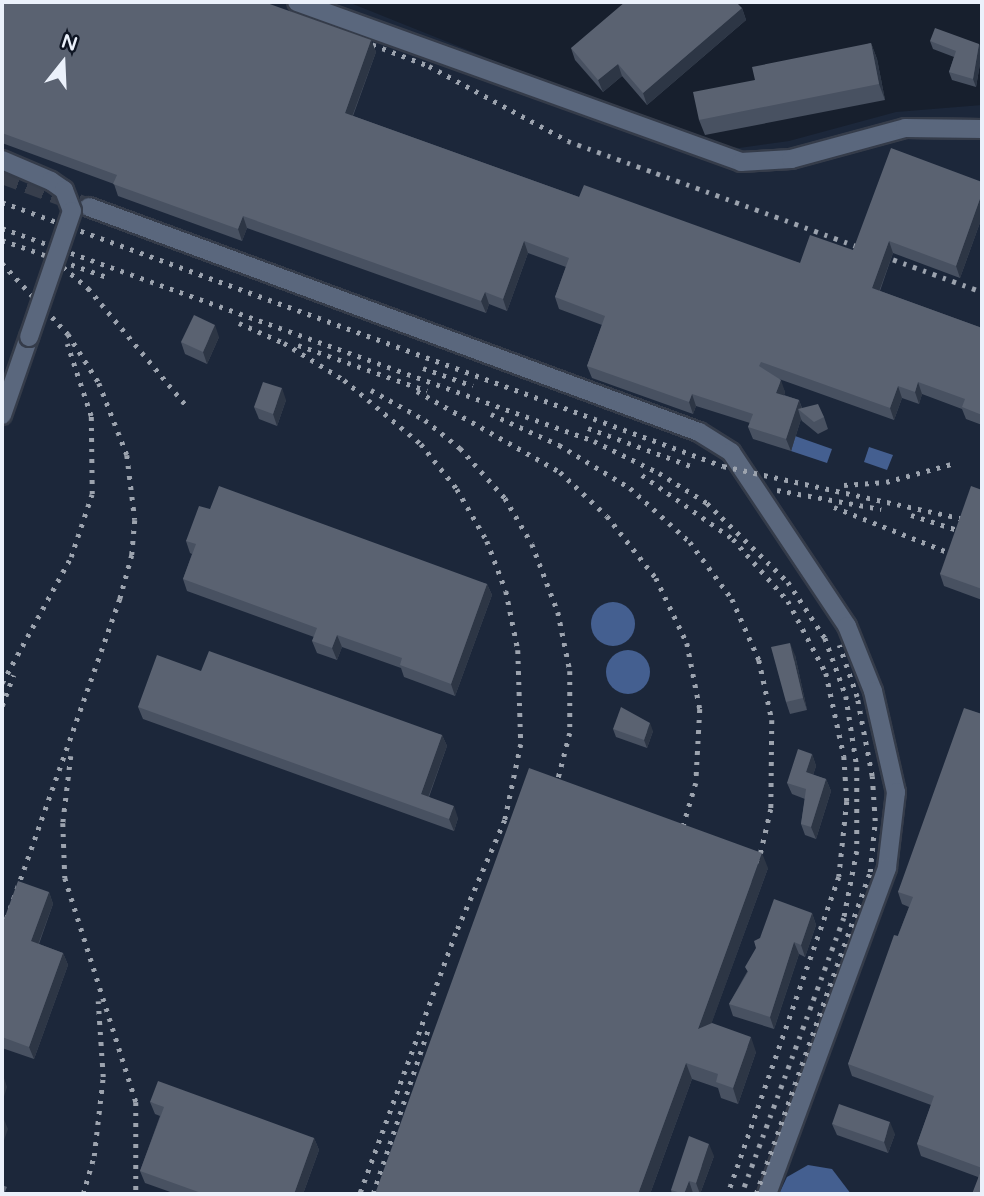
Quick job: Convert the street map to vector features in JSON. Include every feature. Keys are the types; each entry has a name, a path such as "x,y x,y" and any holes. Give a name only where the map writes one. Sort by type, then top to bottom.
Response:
{"lane":[{"path":"297,2 741,162 791,159 905,128 982,129"},
{"path":"2,160 51,181 64,190 72,211 2,415"},
{"path":"89,207 699,432 731,452 847,626 873,691 896,792 887,868 767,1194"}],"shaded area":[{"path":"2,2 348,2 700,143 739,148 789,141 896,112 982,105 982,1194 2,1194"}],"water":[{"path":"795,436 832,449 827,463 791,451"},
{"path":"869,447 893,455 887,470 864,462"},
{"path":"613,602 628,609 635,624 628,639 613,646 598,639 591,624 598,609"},
{"path":"628,650 643,657 650,672 643,687 628,694 613,687 606,672 613,657"},
{"path":"808,1165 832,1169 851,1194 779,1194 787,1177"}],"building":[{"path":"2,2 264,2 371,40 345,113 579,197 584,185 800,263 810,235 853,250 891,148 982,182 982,193 956,266 889,241 872,288 982,328 982,415 962,407 965,399 918,382 915,392 898,386 890,408 761,362 759,366 781,380 776,393 799,400 786,439 748,427 753,414 692,394 689,402 587,366 605,316 555,297 569,258 524,241 503,299 485,292 481,301 243,216 238,229 113,184 117,175 2,133"},
{"path":"625,2 736,2 742,8 643,93 618,64 598,80 571,48"},
{"path":"935,28 979,44 973,79 949,72 956,51 930,41"},
{"path":"871,43 879,84 699,120 693,92 755,80 752,67"},
{"path":"194,315 215,325 203,352 181,342"},
{"path":"263,382 282,388 273,414 254,407"},
{"path":"818,404 824,417 814,422 798,409"},
{"path":"219,486 487,584 451,684 400,665 402,658 337,635 332,648 312,641 317,628 183,579 196,544 186,541 199,506 210,509"},
{"path":"971,486 982,490 982,589 940,574"},
{"path":"790,643 803,698 786,702 771,647"},
{"path":"209,651 442,735 421,794 454,806 449,819 138,707 157,655 201,671"},
{"path":"621,707 650,723 644,740 613,729"},
{"path":"964,708 982,714 982,1168 917,1144 934,1096 848,1064 894,935 898,936 913,897 898,892"},
{"path":"798,749 812,754 806,772 826,779 811,827 801,824 806,789 787,783"},
{"path":"529,768 762,853 698,1029 712,1023 751,1037 733,1088 716,1082 718,1074 686,1063 638,1194 375,1194"},
{"path":"18,881 49,892 31,941 63,953 29,1047 2,1037 2,925"},
{"path":"774,899 812,913 801,945 794,942 770,1017 729,1004 748,972 745,967 756,948 754,941 760,938"},
{"path":"158,1081 314,1138 294,1194 204,1194 140,1171 164,1107 150,1102"},
{"path":"839,1104 890,1122 884,1142 832,1124"},
{"path":"689,1136 709,1144 696,1183 689,1181 684,1194 671,1190"},
{"path":"982,1168 982,1194 972,1194"}],"tunnel":[{"path":"2,175 89,207"}],"railway":[{"path":"353,37 429,66 568,141 982,292"},
{"path":"2,202 723,466 968,520"},
{"path":"2,228 594,441 659,473 707,503 788,582 825,638 846,696 857,767 857,851 844,918 742,1194"},
{"path":"2,240 107,277"},
{"path":"2,263 68,334 99,383 127,455 135,520 132,555 120,599 2,932"},
{"path":"63,267 88,288 185,404"},
{"path":"239,323 284,343 344,380 421,444 457,489 487,541 506,591 518,650 521,744 505,820 456,933 360,1194"},
{"path":"2,683 71,557 92,494 91,416 67,344"},
{"path":"298,345 427,391"},
{"path":"423,368 473,386"},
{"path":"371,390 425,420 460,448 505,498 532,544 558,612 570,671 570,733 555,791"},
{"path":"417,391 560,472 607,516 656,578 687,643 700,709 696,783 680,837"},
{"path":"491,414 559,445 630,488 690,542 732,599 759,660 772,720 771,809 758,865"},
{"path":"588,428 696,468"},
{"path":"844,485 886,482 955,463"},
{"path":"642,475 733,539 788,601 826,673 844,756 847,801 839,877 728,1194"},
{"path":"777,490 881,509"},
{"path":"834,507 955,555"},
{"path":"911,515 964,532"},
{"path":"756,1194 870,872 875,821 872,776 857,697 839,645"},
{"path":"2,706 13,675"},
{"path":"71,756 63,823 65,878 136,1102 136,1194"},
{"path":"83,1194 94,1156 103,1077 98,1001"},
{"path":"373,1194 429,1027"}]}
